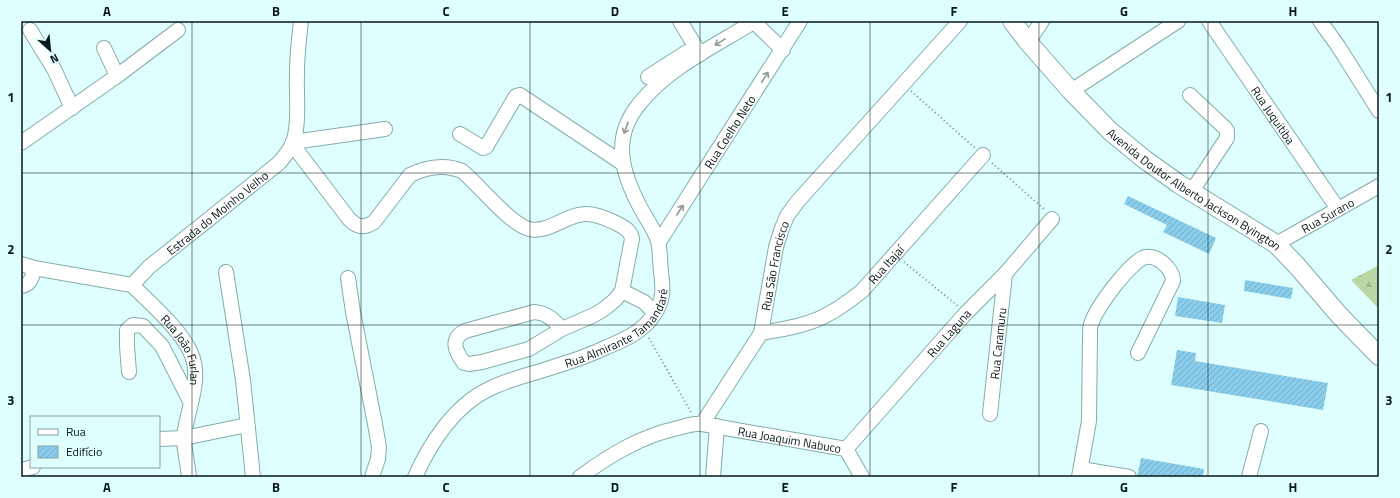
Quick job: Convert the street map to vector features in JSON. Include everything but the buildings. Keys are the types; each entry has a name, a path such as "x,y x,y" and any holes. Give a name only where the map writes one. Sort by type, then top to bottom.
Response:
{"main road":[{"name":"Avenida Doutor Alberto Jackson Byington","path":"1012,21 1028,42 1071,91 1110,131 1126,145 1192,191 1276,244 1344,320 1379,356"}],"street":[{"name":"Estrada do Moinho Velho","path":"132,285 149,268 279,163 292,143 298,102 297,57 301,21"},
{"path":"680,21 700,54"},
{"path":"754,21 782,50"},
{"name":"Rua Almirante Tamandaré","path":"415,477 423,459 436,439 453,417 470,401 488,389 508,381 596,352 627,339 643,328 655,313 662,299 659,242 637,202 622,163 624,135 634,112 650,92 700,54 754,21"},
{"name":"Rua Coelho Neto","path":"659,242 800,21"},
{"name":"Rua São Francisco","path":"700,424 761,333 776,247 782,228 788,216 798,201 960,21"},
{"path":"1028,42 1042,21"},
{"path":"1071,91 1178,21"},
{"name":"Rua Juquitiba","path":"1209,21 1338,209"},
{"path":"1320,21 1338,46 1379,111"},
{"path":"30,30 54,69 72,108"},
{"path":"21,143 117,76 178,30"},
{"path":"104,48 117,76"},
{"path":"648,77 687,52 700,54"},
{"path":"460,134 483,148 486,148 516,96 520,95 622,163"},
{"path":"1190,95 1225,128 1228,134 1227,138 1192,191"},
{"path":"384,130 292,143 355,225 361,227 368,226 374,222 410,175 430,168 444,167 462,171 518,224 528,228 536,230 543,229 576,215 586,213 594,214 628,230 632,235 632,239 622,291 616,300 604,309 562,329 529,349 469,364 464,363 457,352 455,345 459,334 465,331 534,312 542,312 548,315 562,329"},
{"name":"Rua Itajaí","path":"761,333 785,330 831,313 846,304 862,290 983,155"},
{"name":"Rua Surano","path":"1276,244 1379,186"},
{"name":"Rua Laguna","path":"846,449 966,313 1004,274 1052,219"},
{"path":"1129,477 1080,473 1089,420 1090,334 1091,322 1097,310 1134,263 1146,257 1158,260 1169,270 1173,276 1173,281 1138,353"},
{"path":"21,264 34,268 132,285"},
{"path":"21,286 25,285 33,278 34,268"},
{"path":"226,272 243,380 253,477"},
{"name":"Rua Caramuru","path":"990,414 1004,274"},
{"path":"348,278 379,448 378,460 372,477"},
{"name":"Rua João Furlan","path":"132,285 174,327 191,352 195,365 195,382 184,438 189,477"},
{"path":"622,291 644,302 655,313"},
{"path":"983,296 1000,306"},
{"path":"129,372 127,330 133,325 143,326 162,346 191,403"},
{"path":"580,477 605,459 648,436 700,424"},
{"name":"Rua Joaquim Nabuco","path":"700,424 846,449 862,477"},
{"path":"160,439 184,438 247,425"},
{"path":"713,477 718,426"},
{"path":"1249,477 1261,431"}],"path":[{"path":"895,254 966,313"},
{"path":"643,328 700,424"}],"green space":[{"path":"1379,265 1379,309 1351,280"}]}
